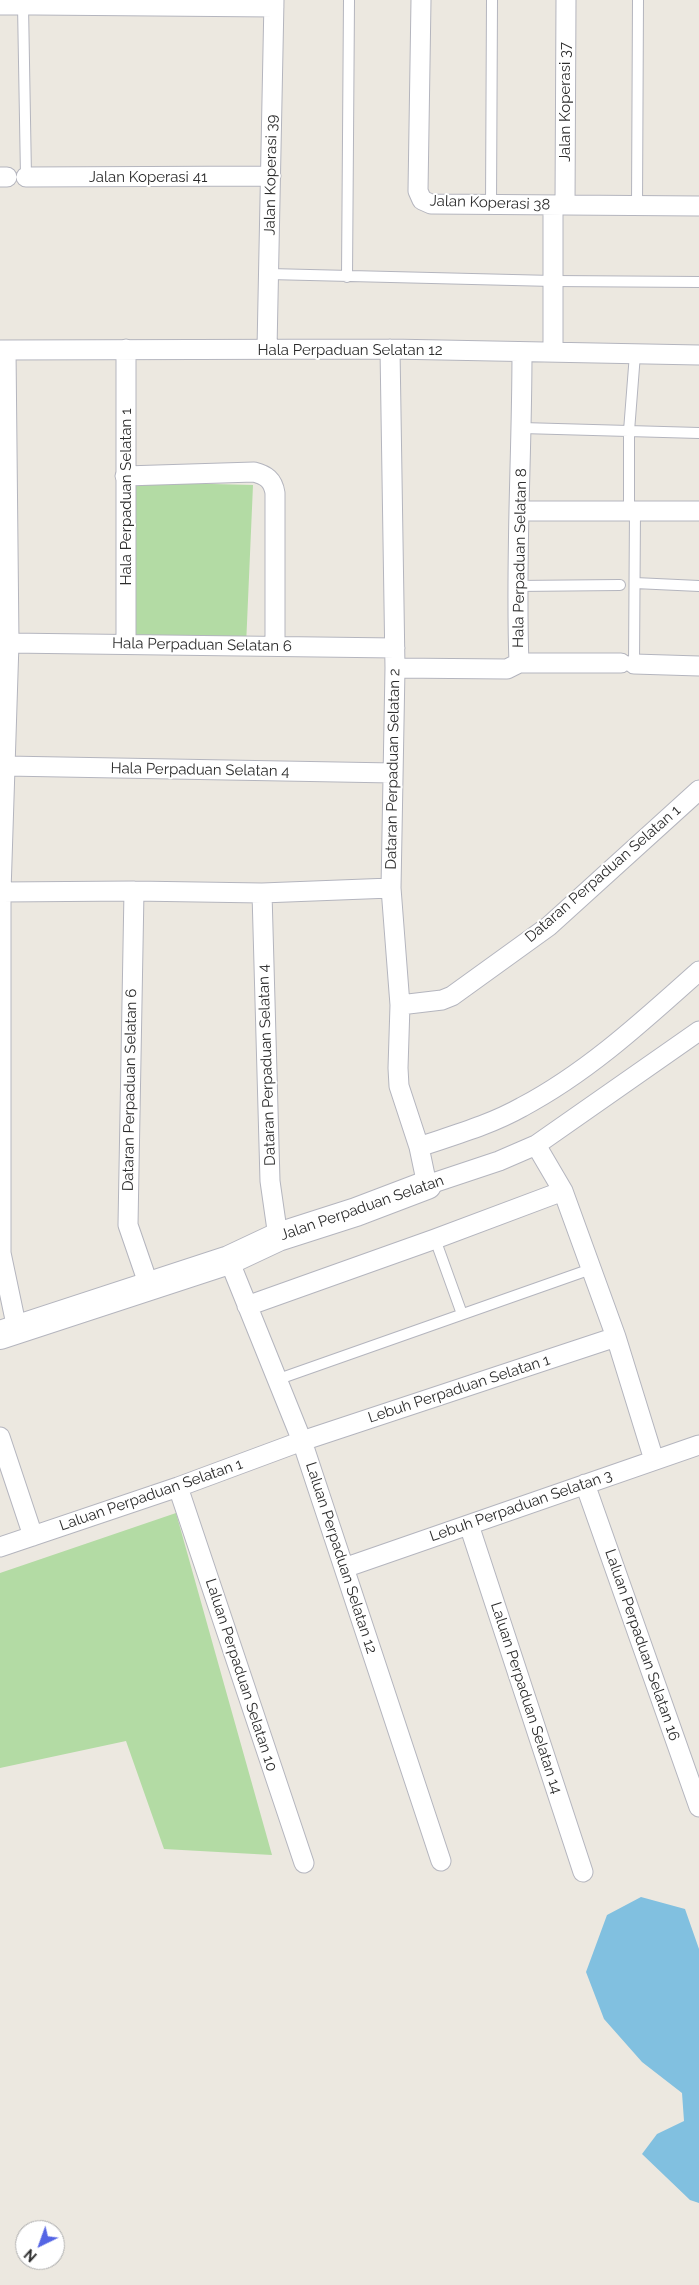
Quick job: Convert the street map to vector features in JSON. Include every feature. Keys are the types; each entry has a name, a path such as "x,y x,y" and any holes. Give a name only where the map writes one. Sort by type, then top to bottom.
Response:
{"street":[{"name":"Jalan Koperasi 38","path":"421,0 419,196 426,203 699,206"},
{"name":"Jalan Koperasi 37","path":"553,352 553,281 559,205 566,0"},
{"path":"0,5 22,2 274,3"},
{"name":"Jalan Koperasi 39","path":"267,349 274,3"},
{"name":"Jalan Koperasi 41","path":"26,177 271,176"},
{"name":"Hala Perpaduan Selatan 1","path":"126,349 126,644"},
{"name":"Hala Perpaduan Selatan 12","path":"3,350 390,349 699,355"},
{"name":"Dataran Perpaduan Selatan 2","path":"390,349 396,668 391,888 400,1005 399,1086 419,1147 427,1185"},
{"path":"3,350 4,488 9,643 1,892 1,1253 8,1332"},
{"name":"Hala Perpaduan Selatan 8","path":"522,352 520,511 516,586 519,663 699,666"},
{"path":"125,476 254,472 269,478 275,493 275,646"},
{"path":"520,511 632,510 699,512"},
{"name":"Hala Perpaduan Selatan 6","path":"9,643 395,648"},
{"path":"396,668 507,669 519,663"},
{"name":"Hala Perpaduan Selatan 4","path":"6,766 393,773"},
{"name":"Dataran Perpaduan Selatan 1","path":"400,1005 442,1000 452,996 550,926 699,790"},
{"path":"1,892 134,891 262,893 391,888"},
{"name":"Dataran Perpaduan Selatan 6","path":"134,891 128,1225 149,1286"},
{"name":"Dataran Perpaduan Selatan 4","path":"262,893 270,1181 278,1237"},
{"path":"419,1147 476,1128 522,1108 587,1066 620,1041 699,971"},
{"name":"Jalan Perpaduan Selatan","path":"8,1332 229,1260 278,1237 356,1212 427,1185 499,1161 536,1145 698,1035"},
{"path":"536,1145 563,1191 616,1338 654,1460"},
{"path":"247,1306 435,1240 563,1191"},
{"name":"Laluan Perpaduan Selatan 12","path":"229,1260 302,1441 441,1861"},
{"name":"Lebuh Perpaduan Selatan 1","path":"302,1441 616,1338"},
{"path":"0,1437 33,1536"},
{"name":"Laluan Perpaduan Selatan 1","path":"0,1547 178,1487 302,1441"},
{"name":"Lebuh Perpaduan Selatan 3","path":"344,1568 699,1445"},
{"name":"Laluan Perpaduan Selatan 16","path":"585,1484 699,1807"},
{"name":"Laluan Perpaduan Selatan 10","path":"178,1487 304,1863"},
{"name":"Laluan Perpaduan Selatan 14","path":"469,1525 583,1872"}],"lane":[{"path":"347,277 349,0"},
{"path":"491,205 492,0"},
{"path":"636,206 638,0"},
{"path":"22,2 26,177"},
{"path":"268,274 553,281 699,282"},
{"path":"628,664 635,583 629,431 635,354"},
{"path":"522,428 699,433"},
{"path":"635,583 699,586"},
{"path":"516,586 620,585"},
{"path":"435,1240 462,1314"},
{"path":"276,1380 591,1268"}],"green space":[{"path":"131,482 253,485 246,646 129,640"},
{"path":"176,1513 272,1855 164,1849 126,1741 0,1768 0,1573"}],"water":[{"path":"641,1897 685,1909 699,1949 699,2203 690,2200 642,2154 657,2134 684,2121 682,2093 642,2062 604,2019 586,1972 607,1915"}]}
